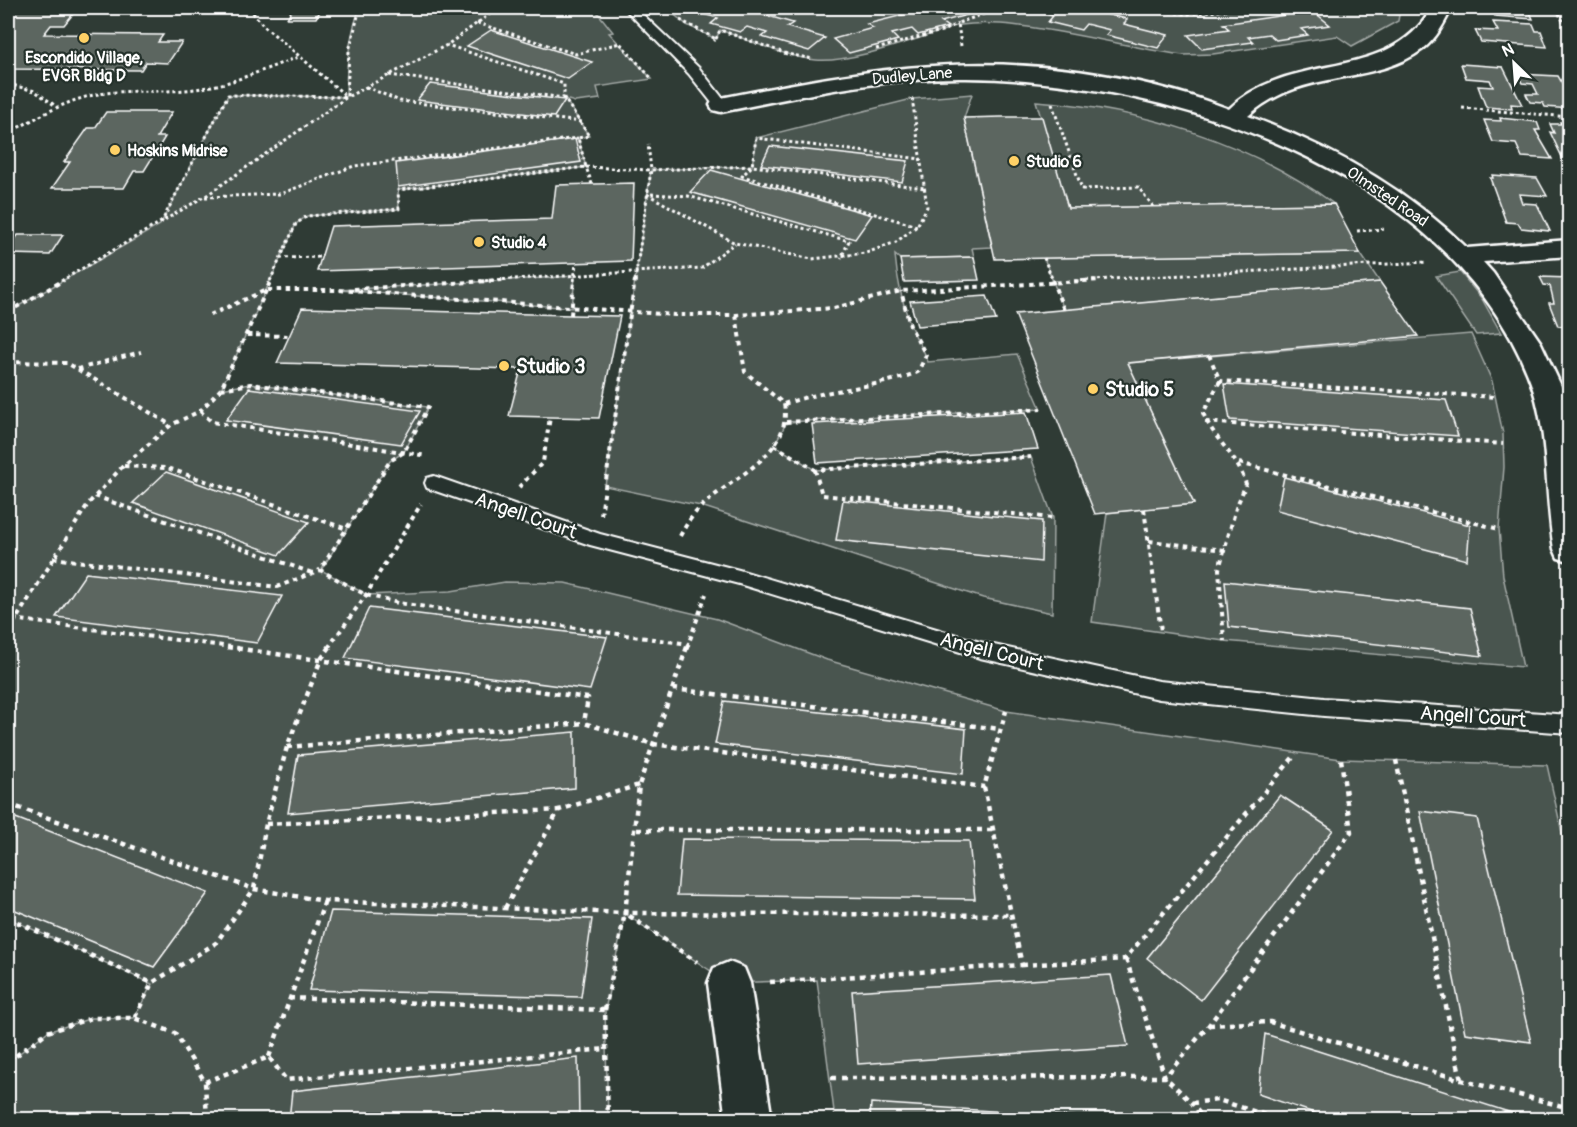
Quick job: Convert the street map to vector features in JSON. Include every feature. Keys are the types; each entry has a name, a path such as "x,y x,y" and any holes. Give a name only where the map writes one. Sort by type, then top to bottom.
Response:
{"street":[{"path":"1235,116 1261,94 1286,83 1376,62 1405,50 1425,37 1437,22 1442,8"},
{"name":"Dudley Lane","path":"721,105 807,88 908,74 980,71 1087,80 1235,116"},
{"name":"Olmsted Road","path":"1235,116 1306,147 1369,182 1433,227 1464,256 1507,308 1527,344 1549,393 1569,549"},
{"path":"1464,256 1569,248"},
{"path":"729,983 749,1119"}],"lane":[{"name":"Dudley Lane","path":"630,8 694,70 721,105"},
{"name":"Angell Court","path":"434,483 597,540 715,571 980,650 1159,690 1324,707 1569,724"}],"path":[{"path":"134,8 250,8 263,25 347,97"},
{"path":"347,97 346,70 360,8"},
{"path":"8,312 160,225 347,97 447,45 498,8"},
{"path":"782,8 841,11 859,8"},
{"path":"868,51 945,30 992,11 993,8"},
{"path":"1128,8 1161,14 1227,13 1246,8"},
{"path":"1556,8 1569,34"},
{"path":"679,20 715,40 720,30 787,54 817,60"},
{"path":"477,23 576,54 620,43 651,79"},
{"path":"958,24 961,47"},
{"path":"204,197 280,194 354,166 589,136 564,99 564,84 447,45"},
{"path":"8,134 57,107 105,93 184,92 210,87 299,57"},
{"path":"647,194 735,243 812,259 841,258 866,253 896,242 918,226 927,207 908,74"},
{"path":"388,75 564,99"},
{"path":"8,84 35,91 57,107"},
{"path":"366,87 400,101 582,123"},
{"path":"160,225 228,95 347,97"},
{"path":"1050,98 1082,189 1137,188 1153,206"},
{"path":"1462,108 1569,117"},
{"path":"578,138 592,184"},
{"path":"918,226 742,176 753,166 756,138 921,159"},
{"path":"597,540 651,170 648,144"},
{"path":"8,632 13,619 32,596 53,558 95,496 123,466 171,425 200,411 220,389 247,335 296,224 307,216 399,209 398,190 586,167 651,170 753,166 925,188"},
{"path":"647,194 688,196 849,241 841,258"},
{"path":"1358,231 1392,228"},
{"path":"210,315 266,290 339,290 702,268 735,243"},
{"path":"280,258 322,257"},
{"path":"1044,258 1064,310"},
{"path":"339,290 630,312 736,315 834,308 901,291 1429,262"},
{"path":"571,315 576,263"},
{"path":"784,404 811,393 892,382 918,372 926,355 910,326 901,291"},
{"path":"670,559 682,530 701,506 774,445 786,422 784,404 745,372 736,315"},
{"path":"247,335 289,336"},
{"path":"77,369 141,352"},
{"path":"1209,355 1220,381"},
{"path":"8,363 67,363 171,425"},
{"path":"1220,381 1495,397"},
{"path":"1220,381 1203,413 1205,422 1239,463 1246,483 1236,508 1219,569 1224,641"},
{"path":"53,558 277,587 321,570 390,461 404,452 428,407 250,384 220,389"},
{"path":"786,422 1041,409"},
{"path":"135,1018 152,983 216,943 254,889 266,824 287,747 321,659 366,595 434,483 439,459 212,422 200,411"},
{"path":"501,506 543,462 550,417"},
{"path":"1205,422 1503,444"},
{"path":"774,445 815,470 1032,457"},
{"path":"1239,463 1499,528"},
{"path":"123,466 167,468 347,528"},
{"path":"815,470 822,495 1053,518"},
{"path":"95,496 313,573"},
{"path":"1144,509 1161,632"},
{"path":"1149,541 1224,550"},
{"path":"321,570 366,595 398,603 688,644"},
{"path":"608,1119 605,1010 625,914 636,830 639,785 715,571"},
{"path":"13,619 321,659 588,698 584,723"},
{"path":"673,688 1000,729"},
{"path":"1006,711 984,787 1022,965"},
{"path":"287,747 584,723 653,744 984,787"},
{"path":"625,914 729,983 817,980 1125,958 1296,754"},
{"path":"831,1078 1165,1077 1209,1025 1351,832 1341,759"},
{"path":"1396,760 1461,1080"},
{"path":"266,824 559,810 639,785"},
{"path":"8,804 254,889 325,901 625,914 1011,915"},
{"path":"506,908 559,810"},
{"path":"636,830 993,830"},
{"path":"205,1082 269,1057 325,901"},
{"path":"8,918 152,983"},
{"path":"1125,958 1165,1077 1192,1103 1204,1119"},
{"path":"290,998 605,1010"},
{"path":"8,1062 47,1032 93,1018 135,1018 175,1033 205,1082 207,1119"},
{"path":"1209,1025 1270,1022 1461,1080 1569,1108"},
{"path":"269,1057 286,1080 606,1049"},
{"path":"1192,1103 1218,1100 1281,1119"}],"shaded area":[{"path":"360,8 594,8 613,32 609,33 652,79 597,87 600,99 575,102 565,99 589,136 578,138 586,167 398,190 399,209 307,216 296,224 221,389 250,384 428,407 404,452 390,461 321,570 367,595 451,591 505,582 565,583 717,619 827,660 1006,711 1341,759 1547,765 1569,864 1569,1119 835,1119 817,980 729,983 625,914 605,1010 608,1119 8,1119 8,1062 47,1032 92,1018 134,1018 152,984 8,918 8,312 160,225 228,95 346,97 349,51"},
{"path":"666,8 1361,8 1399,15 1398,21 1352,46 1337,36 1213,54 1184,55 1060,32 993,24 966,25 846,58 816,60 780,52 720,30 716,39 687,25"},
{"path":"972,94 964,118 992,247 972,248 974,257 900,259 895,255 900,290 912,329 928,362 1017,354 1041,409 787,422 774,445 815,470 1031,457 1053,518 1052,613 983,598 701,506 605,486 651,170 752,166 756,138 912,99"},
{"path":"1036,101 1115,112 1154,120 1192,132 1266,162 1334,204 1068,208"},
{"path":"1360,253 1380,282 1064,310 1044,258"},
{"path":"1460,272 1482,299 1501,333 1476,335 1436,276"},
{"path":"575,276 572,308 339,290"},
{"path":"1471,334 1492,381 1503,434 1504,467 1499,529 1503,576 1523,667 1224,641 1092,622 1107,513 1194,503 1128,363"}],"building":[{"name":"Escondido Village, EVGR Bldg D","path":"9,8 78,8 64,25 51,25 44,34 163,35 158,42 182,42 168,63 146,62 141,70 8,69"},
{"path":"293,8 322,8 316,18 287,18"},
{"path":"695,8 740,8 793,23 787,27 825,38 809,51 762,37 767,33 747,27 740,32 711,24 718,18 691,11"},
{"path":"931,8 958,8 967,15 941,22 948,27 918,35 912,29 892,34 898,40 849,53 833,39 873,28 867,24"},
{"path":"1026,8 1079,8 1127,19 1124,24 1168,35 1158,48 1106,35 1110,30 1086,24 1081,30 1048,22 1053,16"},
{"path":"1491,8 1528,8 1533,19 1495,16"},
{"path":"1313,11 1330,25 1301,29 1308,35 1276,40 1269,34 1248,37 1253,42 1202,49 1188,35 1229,29 1223,24"},
{"path":"1493,22 1533,24 1536,31 1541,31 1547,47 1481,42 1475,30 1498,31"},
{"path":"491,30 592,62 568,79 467,46"},
{"path":"1461,64 1503,67 1522,105 1511,104 1512,109 1486,107 1478,86 1493,87 1490,80 1466,78"},
{"path":"1518,74 1558,76 1570,97 1566,99 1570,109 1545,107 1543,103 1530,102 1526,94 1538,94 1533,84 1522,83"},
{"path":"430,84 565,100 554,117 417,100"},
{"name":"Hoskins Midrise","path":"106,112 172,112 157,137 165,137 144,171 134,171 124,188 52,188 70,162 64,162 88,128 95,128"},
{"name":"Studio 6","path":"1042,117 1068,208 1334,204 1360,253 995,259 964,118"},
{"path":"1500,118 1537,122 1540,130 1535,130 1552,159 1522,157 1516,144 1493,142 1484,120 1501,121"},
{"path":"1560,122 1570,122 1570,161 1564,161 1550,132 1554,133 1550,124 1561,124"},
{"path":"575,139 581,162 398,187 396,163"},
{"path":"770,146 908,161 902,182 761,165"},
{"path":"711,170 872,215 855,239 690,192"},
{"path":"1492,175 1537,178 1547,196 1519,194 1522,203 1537,204 1550,231 1521,228 1518,223 1506,222 1490,178 1493,178"},
{"name":"Studio 4","path":"634,183 631,261 317,271 331,226 552,219 556,185"},
{"path":"18,235 63,235 50,255 8,254 8,250"},
{"path":"974,257 979,280 904,282 900,259"},
{"path":"1540,277 1570,278 1570,327 1558,326 1549,303 1554,303 1550,286 1544,285"},
{"name":"Studio 5","path":"1380,282 1418,336 1128,363 1194,504 1095,514 1015,314"},
{"path":"987,296 996,320 917,326 910,301"},
{"name":"Studio 3","path":"302,308 620,316 599,418 509,416 521,369 277,363"},
{"path":"1224,384 1446,400 1458,436 1230,420"},
{"path":"249,388 420,411 401,444 226,420"},
{"path":"1026,412 1038,449 817,463 812,424"},
{"path":"166,472 309,522 279,555 133,503"},
{"path":"1284,477 1470,525 1467,560 1277,510"},
{"path":"843,500 1042,521 1041,562 836,540"},
{"path":"86,573 282,596 257,643 56,617"},
{"path":"1225,581 1470,608 1482,656 1229,627"},
{"path":"369,608 607,637 590,690 345,658"},
{"path":"724,701 966,729 963,774 715,744"},
{"path":"575,732 575,788 288,813 298,755"},
{"path":"1280,795 1333,830 1201,1000 1147,958"},
{"path":"1420,811 1477,818 1531,1042 1465,1033"},
{"path":"8,815 208,893 154,967 8,907"},
{"path":"682,839 969,841 975,899 677,895"},
{"path":"331,911 592,919 581,997 309,990"},
{"path":"1111,975 1128,1046 858,1064 852,991"},
{"path":"1265,1034 1534,1120 1335,1120 1258,1094"},
{"path":"578,1058 579,1120 289,1120 292,1091"},
{"path":"871,1103 1126,1120 870,1120"}],"place":[{"name":"Escondido Village, EVGR Bldg D","path":"84,38"},
{"name":"Hoskins Midrise","path":"115,150"},
{"name":"Studio 6","path":"1014,161"},
{"name":"Studio 4","path":"479,242"},
{"name":"Studio 3","path":"504,366"},
{"name":"Studio 5","path":"1093,389"}]}
